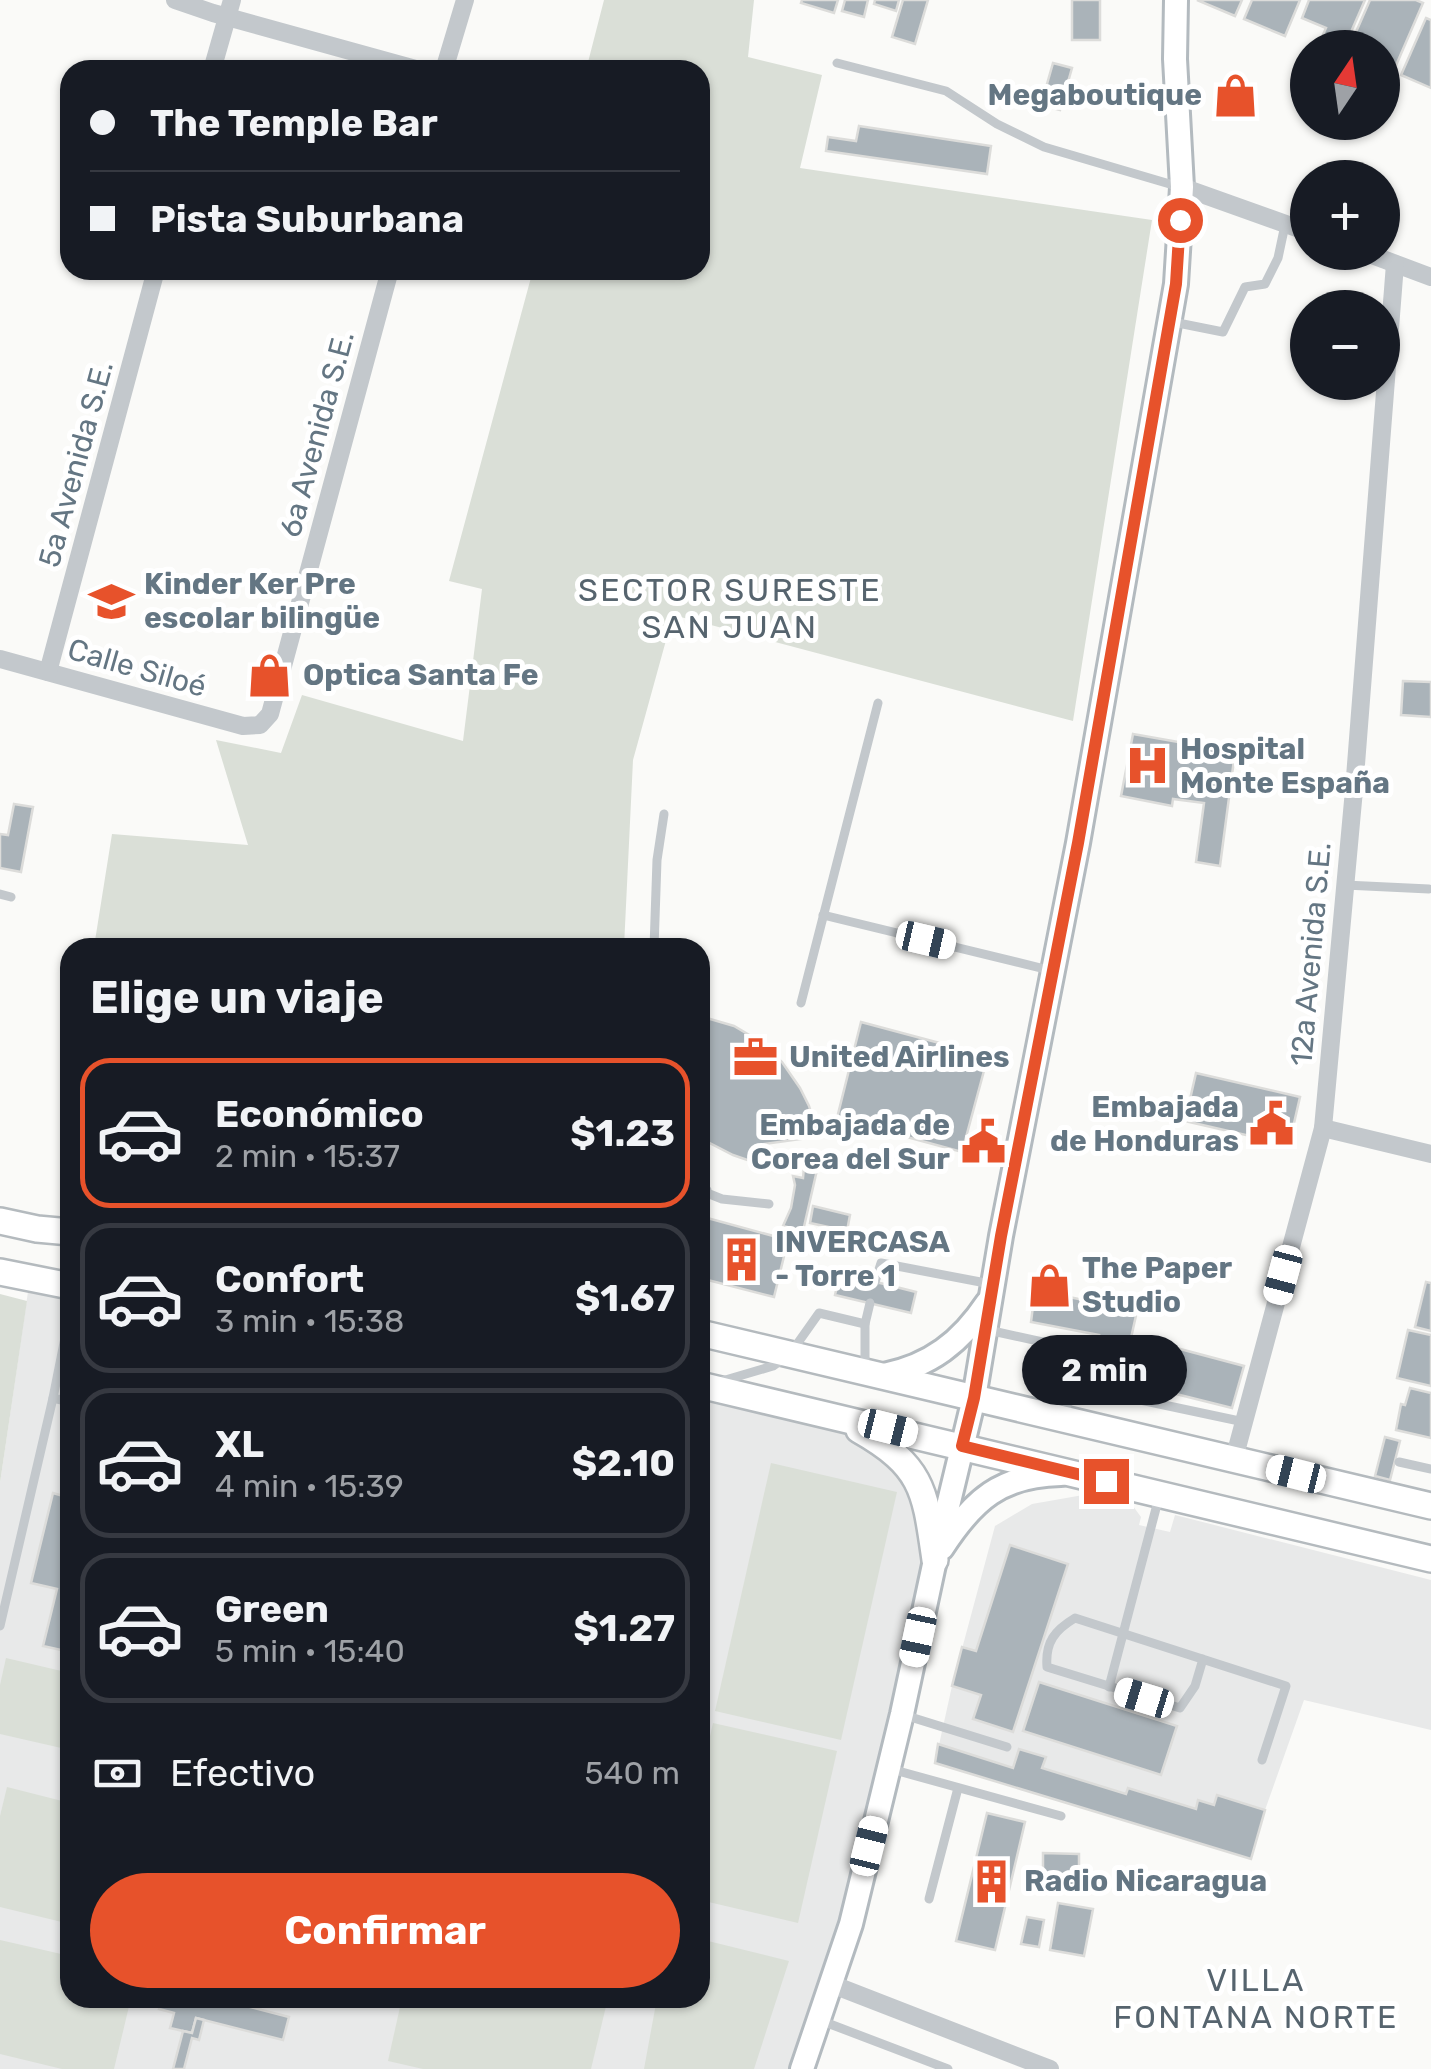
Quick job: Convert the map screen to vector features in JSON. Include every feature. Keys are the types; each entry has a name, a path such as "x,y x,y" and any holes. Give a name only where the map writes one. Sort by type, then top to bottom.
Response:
{"main road":[{"path":"0,1221 60,1231"},
{"path":"0,1272 60,1284"},
{"path":"710,1335 1431,1506"},
{"path":"710,1387 1431,1559"},
{"path":"813,1410 859,1430 907,1464 925,1499 935,1560"}],"street":[{"path":"175,0 230,8 389,60"},
{"path":"447,60 465,0"},
{"path":"802,2069 850,1924 974,1398 1082,824 1176,284 1182,187 1176,0"},
{"path":"215,60 230,8"},
{"path":"1182,187 1290,226"},
{"path":"1400,266 1431,277"},
{"name":"12a Avenida S.E.","path":"1234,1460 1322,1128 1395,270"},
{"name":"5a Avenida S.E.","path":"48,672 153,280"},
{"name":"6a Avenida S.E.","path":"260,725 270,714 387,280"},
{"name":"Calle Siloé","path":"0,659 243,726 260,725"},
{"path":"1322,1128 1431,1154"},
{"path":"874,1373 920,1365 942,1352 971,1324 992,1290"},
{"path":"935,1560 973,1507 1002,1486 1036,1476 1083,1475"},
{"path":"831,1984 1050,2069"}],"lane":[{"path":"837,63 946,91 996,124 1044,147 1182,187"},
{"path":"1170,322 1223,332 1245,287 1265,284 1278,258 1285,224"},
{"path":"801,1003 878,704"},
{"path":"654,938 657,860 664,814"},
{"path":"1345,885 1429,889"},
{"path":"823,915 1053,971"},
{"path":"710,1195 769,1204"},
{"path":"875,1282 881,1262 992,1290"},
{"path":"870,1303 865,1324 874,1373"},
{"path":"710,1383 773,1366 790,1354 819,1314 865,1324"},
{"path":"986,1330 1079,1350 1064,1420"},
{"path":"0,1626 60,1363"},
{"path":"53,1398 60,1400"},
{"path":"1131,1398 1244,1422"},
{"path":"1400,1462 1431,1469"},
{"path":"1109,1687 1160,1494"},
{"path":"1203,1659 1195,1686 1180,1708 1047,1667 1046,1651 1056,1629 1075,1618 1124,1633 1286,1686 1262,1760"},
{"path":"902,1714 1007,1747"},
{"path":"888,1768 1061,1816"},
{"path":"930,1899 958,1788"},
{"path":"819,2020 948,2069"}],"shaded area":[{"path":"604,0 754,0 748,57 822,75 800,168 1152,220 1073,721 673,615 633,760 624,938 95,938 112,834 248,845 216,740 281,753 302,695 463,741 482,589 449,581 530,280 710,280 710,60 589,60"},
{"path":"30,1278 60,1284 60,2008 710,2008 710,1387 813,1410 898,1455 935,1560 802,2069 0,2069 0,1483"},
{"path":"0,1294 27,1301 0,1483"},
{"path":"771,1463 897,1492 841,1740 715,1711"},
{"path":"1089,1494 1130,1502 1141,1517 1139,1525 1170,1532 1175,1515 1431,1580 1431,1730 1304,1700 1251,1859 935,1763 995,1526 1032,1504"},
{"path":"6,1658 60,1671 60,1748 0,1734 0,1685"},
{"path":"713,1723 837,1751 798,1923 710,1902"},
{"path":"7,1787 60,1800 60,1922 0,1907 0,1816"},
{"path":"0,1940 60,1954 60,2008 129,2008 114,2069 62,2069 0,2054"},
{"path":"710,1941 789,1961 754,2069 644,2069 655,2008 710,2008"},
{"path":"400,2008 606,2008 591,2069 423,2069 388,2061"}],"building":[{"path":"838,0 834,13 801,3"},
{"path":"845,0 868,0 864,17 842,11"},
{"path":"875,0 899,0 896,11 874,4"},
{"path":"903,0 928,0 915,44 892,37"},
{"path":"1072,0 1100,0 1100,40 1072,40"},
{"path":"1197,0 1242,0 1235,16"},
{"path":"1252,0 1300,0 1285,36 1244,19"},
{"path":"1309,0 1365,0 1352,30 1325,30 1302,18"},
{"path":"1370,0 1423,3 1400,56 1400,30 1357,30"},
{"path":"1426,18 1431,20 1431,88 1401,75"},
{"path":"1053,63 1072,68 1060,110 1041,105"},
{"path":"859,126 991,146 987,174 826,151 828,137 856,141"},
{"path":"1403,681 1431,682 1431,717 1401,715"},
{"path":"1133,734 1235,752 1220,866 1196,862 1204,803 1173,799 1172,806 1121,796"},
{"path":"14,804 33,807 21,872 0,868 0,834 8,835"},
{"path":"710,1019 734,1026 761,1042 782,1062 800,1088 814,1122 800,1126 801,1139 764,1144 765,1163 733,1155 710,1143"},
{"path":"861,1022 988,1056 962,1152 837,1118"},
{"path":"1196,1073 1300,1097 1289,1145 1185,1121"},
{"path":"804,1167 817,1170 803,1231 783,1226 791,1208 793,1176 803,1178"},
{"path":"813,1206 850,1215 847,1231 810,1223"},
{"name":"INVERCASA - Torre 1","path":"710,1219 788,1240 774,1297 710,1281"},
{"path":"840,1273 916,1292 911,1313 835,1295"},
{"path":"1426,1282 1431,1283 1431,1331 1415,1327"},
{"path":"1035,1290 1137,1311 1125,1365 1093,1357 1099,1335 1031,1322"},
{"path":"1408,1330 1431,1335 1431,1386 1397,1378"},
{"path":"1135,1337 1244,1366 1232,1408 1124,1381"},
{"path":"1410,1388 1431,1393 1431,1438 1396,1430 1401,1404 1405,1405"},
{"path":"1385,1437 1400,1441 1390,1480 1375,1476"},
{"path":"53,1493 60,1495 60,1650 43,1646 57,1589 31,1583"},
{"path":"1010,1545 1068,1564 1013,1732 973,1719 981,1695 952,1686 962,1647 976,1651"},
{"path":"1039,1682 1177,1726 1161,1775 1023,1731"},
{"path":"938,1744 1013,1768 1019,1749 1046,1757 1042,1768 1126,1794 1128,1788 1196,1809 1198,1800 1214,1805 1217,1795 1265,1810 1251,1859 935,1763"},
{"name":"Radio Nicaragua","path":"987,1813 1025,1822 995,1950 956,1941"},
{"path":"1043,1853 1079,1854 1079,1889 1043,1889"},
{"path":"1058,1903 1093,1909 1084,1956 1050,1950"},
{"path":"1027,1917 1044,1920 1039,1947 1021,1944"},
{"path":"254,2008 289,2017 283,2040 196,2018 192,2033 170,2028 174,2013 159,2009"},
{"path":"196,2018 204,2020 199,2040 192,2038 184,2069 173,2069 183,2031 192,2033"}],"place":[{"name":"Megaboutique","path":"1235,95"},
{"name":"Kinder Ker Pre escolar bilingüe","path":"111,601"},
{"name":"Optica Santa Fe","path":"270,675"},
{"name":"Hospital Monte España","path":"1147,766"},
{"name":"United Airlines","path":"756,1057"},
{"name":"Embajada de Honduras","path":"1272,1124"},
{"name":"Embajada de Corea del Sur","path":"983,1142"},
{"name":"INVERCASA - Torre 1","path":"742,1259"},
{"name":"The Paper Studio","path":"1049,1285"},
{"name":"Radio Nicaragua","path":"991,1881"}],"district":[{"name":"SECTOR SURESTE SAN JUAN","path":"730,608"},
{"name":"VILLA FONTANA NORTE","path":"1256,1998"}],"route":[{"path":"1106,1481 962,1446 1078,843 1176,284 1180,220"}]}
